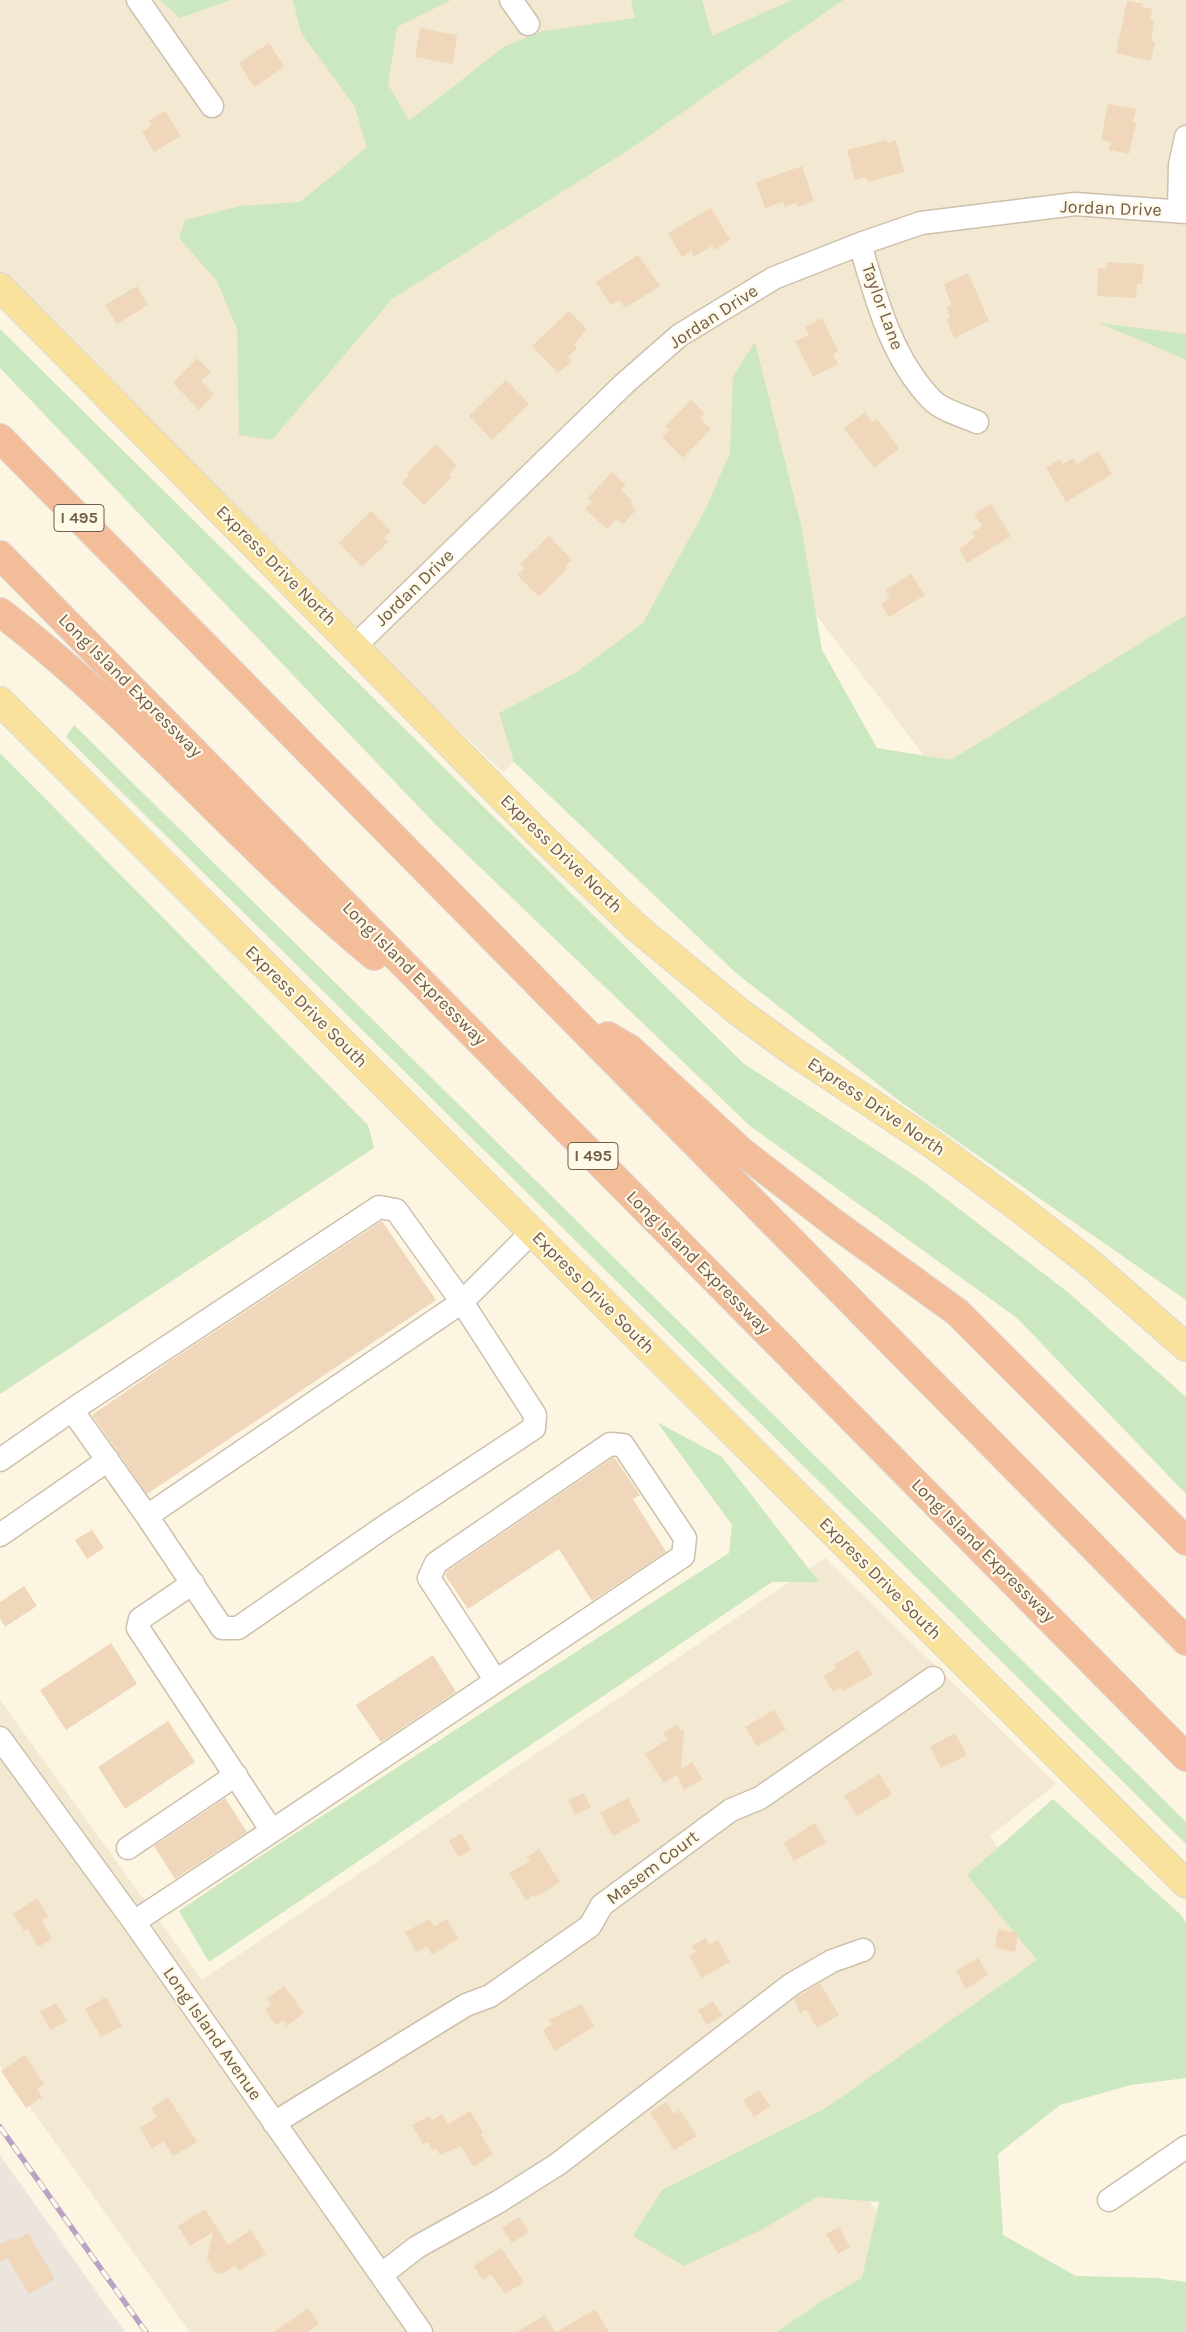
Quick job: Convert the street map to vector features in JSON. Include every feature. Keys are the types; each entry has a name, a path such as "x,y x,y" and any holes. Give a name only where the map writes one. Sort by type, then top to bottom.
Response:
{"highway":[{"name":"I 495","path":"0,438 1186,1640"},
{"name":"Long Island Expressway","path":"0,554 1186,1757"},
{"path":"0,612 50,653 134,728 334,923 485,1047"},
{"path":"570,1014 630,1049 741,1151 834,1223 958,1312 1186,1541"}],"main road":[{"name":"Express Drive North","path":"0,287 579,874 666,952 755,1024 931,1143 1014,1204 1091,1264 1186,1347"},
{"name":"Express Drive South","path":"0,701 1186,1884"}],"street":[{"path":"138,0 212,106"},
{"path":"511,0 528,24"},
{"name":"Jordan Drive","path":"355,646 625,383 680,335 774,278 860,244 921,223 1075,204 1183,212 1180,165 1186,137"},
{"name":"Taylor Lane","path":"860,244 882,315 902,360 933,402 977,422"},
{"path":"0,1460 72,1410 379,1207 396,1210 462,1302 535,1415 534,1428 384,1527 238,1628 222,1628 147,1516 72,1410"},
{"path":"147,1516 462,1302 532,1232"},
{"path":"134,1922 272,1831 683,1556 685,1538 623,1446 610,1444 436,1563 429,1578 496,1681"},
{"path":"0,1535 108,1460"},
{"path":"193,1584 140,1619 138,1628 272,1831"},
{"name":"Masem Court","path":"274,2123 466,2005 490,1996 590,1926 602,1906 731,1810 760,1798 933,1678"},
{"name":"Long Island Avenue","path":"0,1738 134,1922 421,2332"},
{"path":"128,1848 236,1775"},
{"path":"380,2275 418,2247 498,2202 558,2164 792,1984 832,1961 863,1950"},
{"path":"1109,2200 1186,2147"}],"shaded area":[{"path":"0,0 1186,0 1186,630 945,783 761,543 503,772 138,427 0,282"},
{"path":"825,1558 1056,1784 990,1836 1071,1958 821,2130 958,2332 190,2332 0,2065 0,1700 202,1980"},
{"path":"0,2155 125,2332 0,2332"}],"green space":[{"path":"160,0 230,0 180,18"},
{"path":"293,0 451,0 397,27 388,84 409,121 505,46 543,31 635,18 631,0 702,0 712,36 792,0 843,0 630,149 392,299 272,440 239,435 237,329 217,281 179,238 185,220 240,206 300,202 367,147 354,105 301,33"},
{"path":"1099,323 1186,334 1186,360 1182,358"},
{"path":"0,329 743,1063 920,1179 1069,1293 1186,1397 1186,1494 1017,1318 750,1126 437,826 0,368"},
{"path":"755,342 801,525 822,650 877,748 951,760 1186,615 1186,1300 902,1103 736,973 514,762 499,713 575,673 643,623 706,508 730,453 733,376"},
{"path":"74,725 1186,1822 1186,1844 66,737"},
{"path":"0,753 368,1125 374,1148 0,1394"},
{"path":"657,1422 722,1457 819,1582 772,1582 209,1962 179,1911 265,1853 729,1553 732,1525"},
{"path":"1053,1799 1181,1915 1186,1923 1186,2078 1131,2085 1060,2105 998,2154 1003,2235 1076,2276 1156,2278 1186,2282 1186,2332 777,2332 822,2301 862,2278 879,2202 817,2197 761,2230 684,2266 633,2236 662,2190 826,2108 1037,1960 967,1875"}],"building":[{"path":"1127,1 1143,4 1142,7 1152,9 1150,20 1154,21 1151,41 1155,42 1151,61 1116,53"},
{"path":"420,28 457,35 453,64 415,57"},
{"path":"269,43 284,67 254,87 239,63"},
{"path":"1108,104 1136,109 1133,122 1136,123 1129,154 1109,150 1111,142 1101,140"},
{"path":"165,111 181,136 154,152 142,132 152,125 149,121"},
{"path":"886,140 887,143 896,140 904,172 868,182 866,177 855,180 847,150"},
{"path":"802,166 814,201 798,207 796,203 785,207 783,202 765,208 756,182"},
{"path":"711,208 730,240 714,250 712,246 694,257 691,251 682,257 668,233"},
{"path":"638,255 660,286 625,308 619,300 611,305 596,282"},
{"path":"1107,262 1144,264 1142,284 1137,284 1136,298 1097,296 1098,268 1107,269"},
{"path":"968,273 989,321 954,338 947,319 950,318 947,307 951,305 944,284"},
{"path":"137,286 148,305 117,324 105,305"},
{"path":"569,311 587,329 574,345 577,348 568,357 572,361 558,373 532,346"},
{"path":"822,318 838,351 833,354 838,364 813,377 795,341 809,335 805,327"},
{"path":"197,358 211,372 201,381 214,394 199,410 173,383"},
{"path":"506,380 529,404 492,440 469,416"},
{"path":"691,400 705,414 700,418 711,429 683,458 662,437 669,430 665,426"},
{"path":"865,412 872,422 877,419 899,449 874,468 844,428"},
{"path":"436,444 457,466 449,474 452,477 424,505 402,483 409,476 407,473"},
{"path":"1098,451 1112,474 1066,502 1046,468 1060,459 1063,464 1073,458 1077,464"},
{"path":"612,472 626,485 621,490 633,502 630,504 636,510 623,524 617,519 607,529 585,509 592,501 588,498"},
{"path":"991,504 1011,536 967,563 959,549 975,537 972,533 982,526 974,514"},
{"path":"371,511 391,531 384,538 388,542 362,567 339,543"},
{"path":"549,536 572,560 565,566 568,568 539,597 517,575 525,568 520,564"},
{"path":"911,574 925,595 889,617 881,604 890,598 885,590"},
{"path":"382,1221 436,1300 147,1494 92,1415"},
{"path":"614,1457 640,1495 633,1499 666,1552 592,1601 559,1549 468,1609 445,1575 446,1572"},
{"path":"92,1530 104,1548 87,1559 75,1540"},
{"path":"24,1586 37,1606 5,1627 0,1618 0,1602"},
{"path":"111,1643 137,1684 66,1730 40,1690"},
{"path":"858,1650 873,1674 843,1691 841,1687 833,1692 823,1676 836,1668 834,1665"},
{"path":"433,1655 456,1692 381,1742 356,1705"},
{"path":"774,1710 786,1729 757,1747 745,1727"},
{"path":"168,1721 195,1762 125,1809 98,1767"},
{"path":"677,1724 681,1731 684,1729 681,1769 692,1762 703,1779 684,1790 677,1775 664,1783 645,1754 667,1740 663,1733"},
{"path":"955,1733 967,1755 941,1768 930,1747"},
{"path":"879,1774 892,1794 857,1816 844,1796"},
{"path":"584,1793 591,1807 575,1815 568,1800"},
{"path":"225,1798 247,1832 175,1879 154,1846"},
{"path":"628,1798 640,1821 613,1836 600,1813"},
{"path":"815,1823 826,1843 794,1861 784,1843"},
{"path":"461,1833 471,1850 459,1857 449,1841"},
{"path":"539,1849 560,1882 535,1898 534,1895 526,1900 509,1873 530,1861 527,1857"},
{"path":"37,1898 48,1916 42,1920 52,1939 38,1947 28,1929 24,1931 13,1914"},
{"path":"430,1919 434,1927 447,1919 458,1939 432,1955 427,1946 416,1952 405,1932"},
{"path":"998,1929 1018,1933 1015,1952 995,1948"},
{"path":"706,1938 709,1945 718,1940 730,1962 702,1978 689,1956 696,1952 692,1946"},
{"path":"978,1958 988,1975 966,1989 956,1971"},
{"path":"820,1983 839,2015 817,2028 806,2009 800,2013 794,1999"},
{"path":"284,1986 304,2013 287,2026 283,2020 276,2025 265,2010 271,2005 267,1999"},
{"path":"106,1997 122,2026 101,2037 85,2009"},
{"path":"713,2001 722,2015 707,2025 698,2010"},
{"path":"56,2003 67,2021 51,2030 40,2012"},
{"path":"581,2004 594,2026 555,2051 543,2030 552,2024 549,2020"},
{"path":"25,2055 44,2084 37,2089 42,2097 26,2108 1,2071"},
{"path":"759,2090 770,2106 754,2117 743,2100"},
{"path":"168,2097 197,2142 173,2156 164,2141 152,2149 140,2128 157,2117 151,2108"},
{"path":"666,2102 674,2114 680,2110 697,2136 674,2150 650,2113"},
{"path":"470,2111 483,2133 481,2135 493,2154 474,2167 461,2146 440,2155 436,2148 432,2150 428,2142 423,2144 412,2125 429,2116 432,2120 442,2114 448,2124"},
{"path":"205,2209 228,2245 251,2230 266,2254 239,2271 235,2265 222,2274 215,2272 207,2259 213,2232 190,2246 178,2226"},
{"path":"519,2217 529,2232 512,2243 502,2228"},
{"path":"839,2227 850,2247 838,2254 826,2234"},
{"path":"28,2233 55,2279 29,2294 7,2258 0,2262 0,2244 11,2238 13,2241"},
{"path":"501,2248 524,2282 505,2294 491,2274 483,2280 474,2266"},
{"path":"308,2308 319,2324 308,2332 274,2332"},
{"path":"595,2309 609,2332 557,2332"},
{"path":"545,2315 555,2332 517,2332"}],"railway":[{"path":"0,2127 146,2332"}]}
